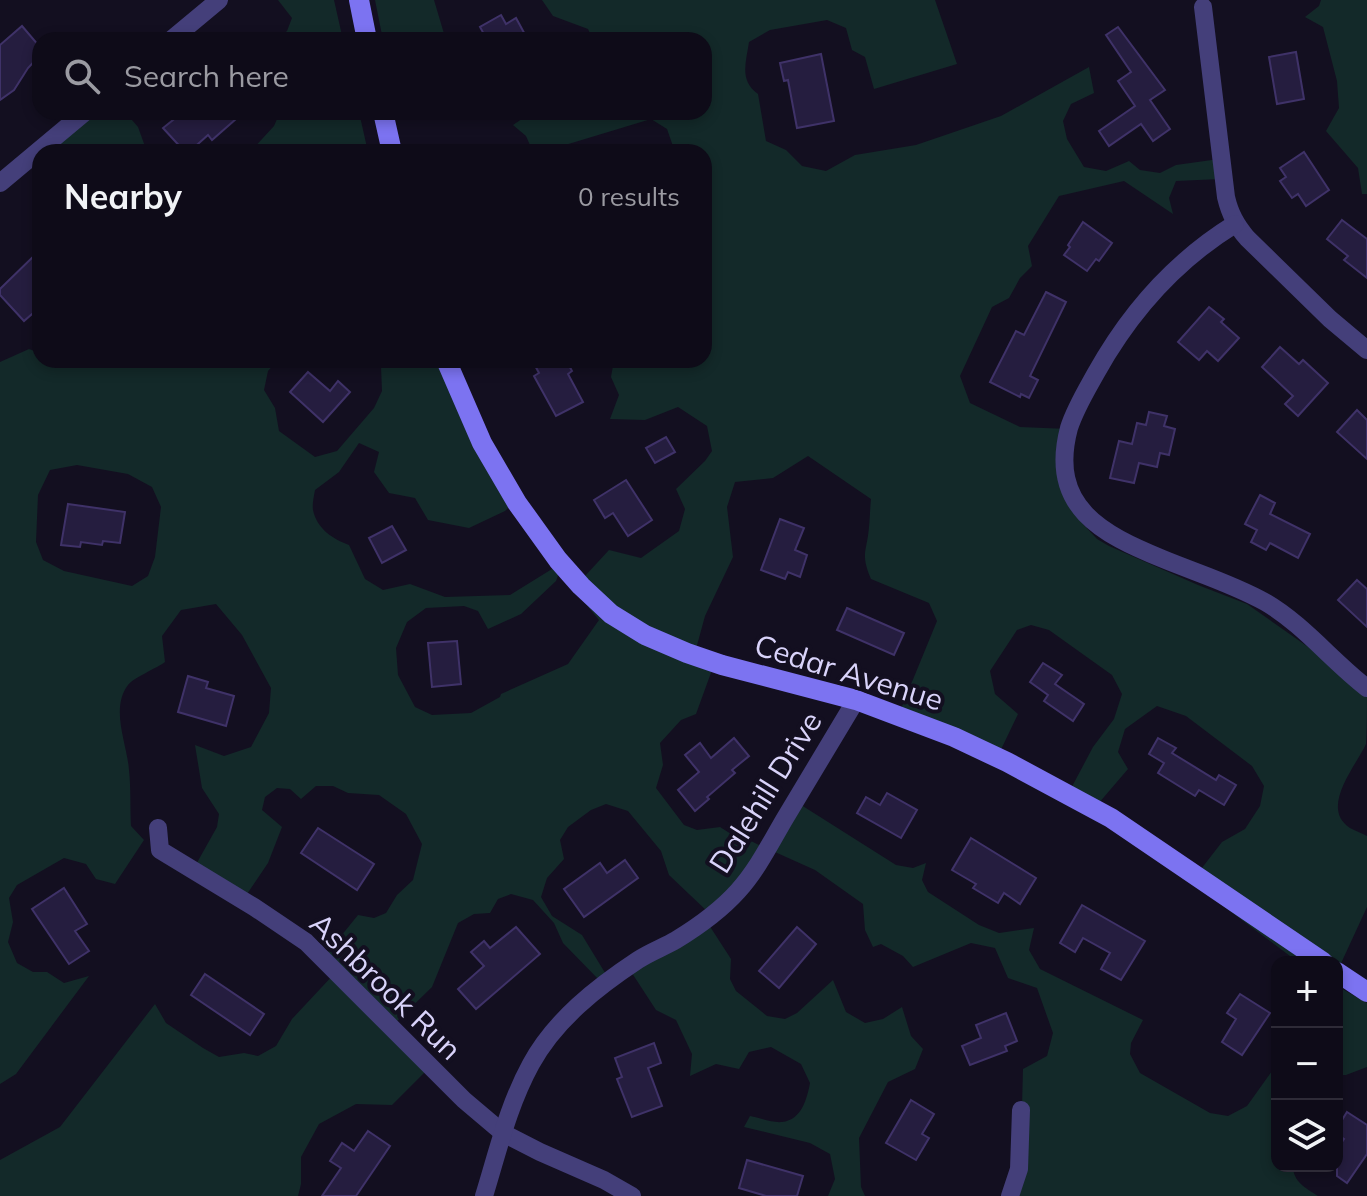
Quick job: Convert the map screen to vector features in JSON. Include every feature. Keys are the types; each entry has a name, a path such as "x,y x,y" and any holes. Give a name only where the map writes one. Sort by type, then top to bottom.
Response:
{"street":[{"path":"181,32 219,0"},
{"path":"359,0 365,32"},
{"path":"1203,7 1229,212 1247,238 1330,319 1367,350"},
{"path":"47,144 75,120"},
{"path":"385,120 390,144"},
{"path":"0,183 32,156"},
{"path":"1235,224 1208,240 1154,289 1102,362 1069,428 1065,475 1072,496 1082,512 1102,530 1133,547 1266,602 1367,688"},
{"name":"Cedar Avenue","path":"449,368 482,443 517,503 558,560 611,614 645,635 687,653 856,700 954,737 1007,762 1111,818 1314,956"},
{"name":"Dalehill Drive","path":"484,1196 520,1085 548,1038 606,981 709,919 738,890 758,864 856,700"},
{"name":"Ashbrook Run","path":"158,828 160,850 306,942 464,1100 503,1133"},
{"path":"1343,976 1367,992"},
{"path":"1010,1196 1019,1169 1021,1110"},
{"path":"503,1133 632,1196"}],"green space":[{"path":"278,0 334,0 341,32 286,32 292,18"},
{"path":"375,0 434,0 444,32 381,32"},
{"path":"542,0 935,0 957,64 874,89 865,57 852,50 846,28 827,20 770,30 749,42 746,77 758,94 766,141 786,150 802,166 826,171 855,155 916,145 1001,116 1089,67 1094,93 1071,104 1063,121 1067,139 1084,167 1106,171 1129,161 1140,170 1160,173 1176,165 1219,159 1220,179 1176,181 1169,198 1173,214 1124,181 1059,196 1028,246 1032,266 1020,278 1009,298 992,307 960,376 970,403 1020,427 1068,429 1063,461 1083,524 1097,539 1247,604 1367,694 1366,744 1348,775 1338,810 1341,820 1367,836 1367,907 1343,959 1343,956 1290,956 1191,882 1222,842 1245,829 1260,806 1264,786 1252,766 1186,716 1157,706 1125,729 1118,752 1128,769 1092,811 1067,796 1093,747 1114,719 1122,694 1112,675 1049,630 1031,625 1017,630 990,671 995,694 1018,714 995,762 898,716 937,621 929,603 871,579 865,558 871,499 808,456 773,478 735,482 727,507 733,557 705,616 693,660 712,670 696,714 681,720 660,743 663,765 656,788 684,825 697,830 720,827 742,841 745,838 765,848 798,803 896,865 913,868 926,863 922,880 928,892 979,925 999,933 1034,928 1029,950 1040,969 1143,1020 1131,1043 1130,1054 1140,1073 1210,1113 1228,1116 1247,1106 1271,1072 1271,1172 1294,1172 1305,1187 1318,1196 1007,1196 1022,1106 1023,1069 1047,1056 1053,1033 1037,988 1008,978 995,948 971,943 913,967 903,956 881,944 873,947 865,930 863,904 815,870 766,848 709,913 669,875 661,851 628,811 606,804 591,810 568,827 560,840 564,859 547,878 541,897 552,916 582,935 607,976 601,982 563,943 554,923 533,900 511,894 498,899 490,913 474,914 458,923 432,987 392,1026 426,1071 392,1105 356,1104 319,1124 301,1157 298,1196 0,1196 0,1160 60,1127 155,1004 166,1023 219,1057 244,1053 258,1056 276,1046 292,1019 335,973 324,957 358,915 374,918 386,913 397,895 413,880 422,844 406,814 379,795 348,793 333,786 316,786 301,799 290,789 277,788 265,797 262,810 282,827 268,863 245,897 194,868 217,827 219,814 202,788 195,745 224,756 251,747 269,713 271,688 242,635 216,604 181,610 162,636 165,662 131,682 120,705 129,770 131,826 144,840 115,884 96,879 86,864 64,858 17,885 9,898 13,922 8,942 17,963 33,972 47,972 64,983 89,976 16,1074 0,1084 0,362 29,349 32,350 32,368 271,368 264,390 275,408 279,431 315,457 337,451 374,408 382,391 381,368 447,368 510,506 469,528 428,520 415,498 389,493 374,472 379,452 359,443 339,472 315,490 315,517 326,532 349,545 365,579 383,590 410,584 445,597 510,595 552,569 559,573 556,581 521,614 488,629 478,611 464,606 426,608 407,622 396,648 398,675 415,707 432,715 471,713 501,694 568,664 599,620 573,589 609,550 641,558 679,531 685,509 676,489 712,451 707,426 678,407 645,420 610,419 619,395 611,377 613,368 712,368 712,144 672,144 667,129 653,120 712,120 712,32 589,32 553,16","holes":["77,465 128,474 152,487 161,507 155,557 148,576 132,586 64,571 43,560 36,542 38,495 50,470"]},
{"path":"1321,0 1367,0 1367,194 1362,194 1358,168 1326,131 1339,108 1337,81 1323,27 1305,17 1319,6"},
{"path":"81,120 132,120 144,144 58,144"},
{"path":"277,120 361,120 366,144 257,144"},
{"path":"520,120 648,120 568,144 530,144 526,136 513,125"},
{"path":"709,925 731,959 730,979 736,991 767,1016 785,1019 797,1013 833,980 846,1012 865,1023 883,1019 902,1007 911,1036 923,1049 915,1069 888,1082 859,1138 861,1187 865,1196 828,1196 835,1179 830,1154 810,1143 744,1127 750,1116 782,1122 799,1113 810,1083 801,1064 771,1047 749,1052 739,1069 716,1064 690,1076 692,1054 676,1020 656,1010 628,967"},
{"path":"1343,989 1367,1003 1367,1067 1343,1075"}],"building":[{"path":"501,15 506,24 516,18 524,32 483,32 480,27"},
{"path":"22,26 32,38 32,64 14,90 0,100 0,45"},
{"path":"1118,27 1165,90 1150,100 1170,129 1153,141 1141,124 1109,146 1099,131 1135,106 1118,81 1131,72 1106,35"},
{"path":"1296,52 1304,99 1277,104 1269,57"},
{"path":"821,54 834,121 797,128 788,80 784,81 780,63"},
{"path":"173,120 235,120 212,140 208,135 198,144 178,144 163,128"},
{"path":"1304,152 1329,190 1306,206 1298,194 1292,198 1280,181 1286,177 1280,168"},
{"path":"1342,220 1367,239 1367,278 1344,260 1348,256 1327,239"},
{"path":"1083,222 1112,243 1087,271 1064,255"},
{"path":"32,258 32,314 24,321 0,295 0,289"},
{"path":"1046,292 1066,302 1030,376 1038,380 1029,398 1021,394 1020,397 990,382 1016,331 1024,335"},
{"path":"1209,307 1224,319 1221,322 1239,338 1218,361 1207,351 1199,360 1178,342"},
{"path":"1280,347 1299,364 1303,360 1328,383 1298,416 1285,404 1293,396 1262,367"},
{"path":"536,368 570,368 572,371 568,374 583,402 556,416 534,376 539,373"},
{"path":"308,372 330,391 338,381 350,392 323,422 290,392"},
{"path":"1357,410 1367,420 1367,459 1337,432"},
{"path":"1149,412 1167,416 1164,426 1175,429 1169,455 1160,453 1157,467 1139,463 1134,483 1110,478 1119,441 1132,444 1137,423 1146,425"},
{"path":"666,437 675,452 655,463 646,448"},
{"path":"626,480 652,520 628,536 613,513 605,518 594,500"},
{"path":"1260,495 1275,503 1270,514 1310,534 1298,558 1270,543 1266,550 1251,542 1257,530 1245,524"},
{"path":"68,504 125,512 120,543 103,541 102,545 81,542 80,547 61,545"},
{"path":"780,519 804,528 795,550 807,555 800,577 788,572 785,579 761,570"},
{"path":"392,526 406,550 382,563 369,538"},
{"path":"1357,580 1367,589 1367,627 1338,600"},
{"path":"847,608 904,633 894,655 837,630"},
{"path":"457,641 461,684 432,687 428,643"},
{"path":"1043,663 1062,675 1055,684 1084,704 1073,721 1044,701 1048,695 1030,682"},
{"path":"188,676 208,682 206,688 234,696 226,726 178,712"},
{"path":"734,738 749,756 695,811 678,790 699,772 685,755 700,743 711,758"},
{"path":"1158,738 1176,748 1172,753 1216,780 1219,775 1236,785 1224,805 1199,790 1195,796 1158,773 1164,763 1149,754"},
{"path":"887,793 917,810 901,838 857,813 866,797 880,805"},
{"path":"318,828 374,864 357,890 301,853"},
{"path":"971,838 1036,878 1020,904 1004,893 998,903 973,888 976,884 952,870"},
{"path":"625,860 638,878 584,917 564,889 600,863 607,873"},
{"path":"64,888 87,924 75,931 89,951 69,964 32,909"},
{"path":"1082,905 1145,941 1121,980 1101,969 1110,953 1083,938 1075,952 1060,943"},
{"path":"516,927 540,954 476,1009 458,989 484,966 471,952 484,941 490,948"},
{"path":"797,927 816,944 779,988 759,971"},
{"path":"205,974 264,1014 250,1035 191,995"},
{"path":"1240,994 1270,1013 1242,1055 1222,1042 1236,1019 1227,1013"},
{"path":"1006,1013 1017,1041 1005,1046 1007,1051 970,1065 962,1046 981,1038 976,1025"},
{"path":"654,1043 661,1063 648,1068 662,1106 632,1117 617,1079 622,1077 615,1058"},
{"path":"911,1100 934,1114 922,1134 929,1138 916,1160 886,1143"},
{"path":"1347,1112 1367,1125 1367,1154 1347,1183 1337,1176 1337,1172 1343,1172 1343,1118"},
{"path":"368,1131 390,1146 356,1196 322,1196 341,1168 330,1161 342,1143 354,1151"},
{"path":"747,1160 803,1176 797,1196 766,1196 739,1188"}]}
